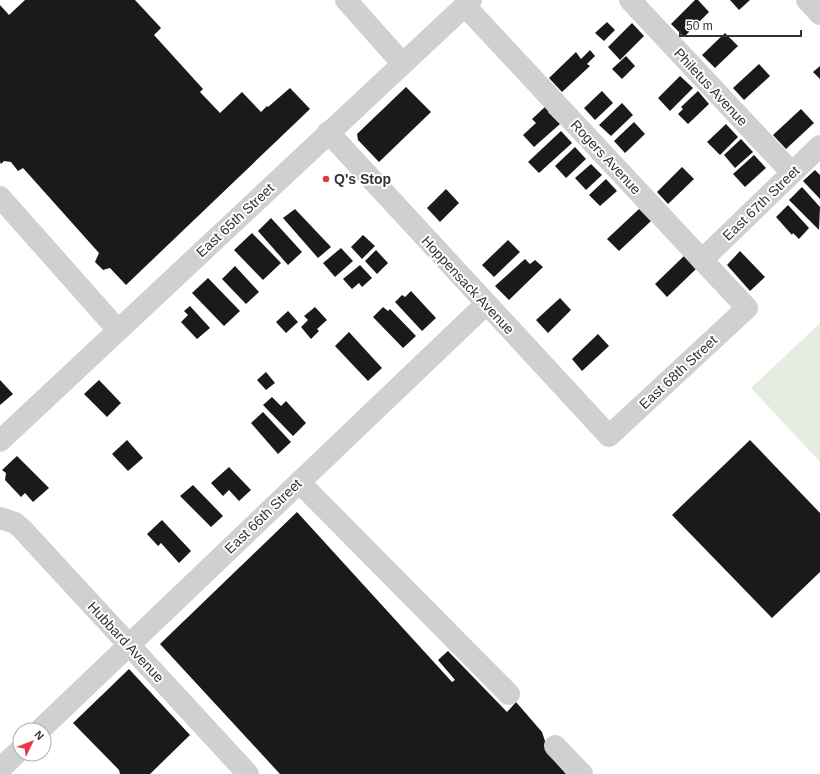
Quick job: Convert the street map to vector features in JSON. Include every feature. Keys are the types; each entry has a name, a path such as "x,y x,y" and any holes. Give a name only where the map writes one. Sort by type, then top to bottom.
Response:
{"street":[{"path":"346,0 402,63"},
{"name":"Philetus Avenue","path":"630,0 792,173"},
{"path":"808,0 820,14"},
{"name":"East 65th Street","path":"0,441 328,132 468,3"},
{"name":"Rogers Avenue","path":"468,3 747,308"},
{"name":"Hoppensack Avenue","path":"328,132 609,436"},
{"name":"East 67th Street","path":"702,260 820,146"},
{"path":"0,196 118,330"},
{"name":"East 66th Street","path":"48,722 486,304"},
{"name":"East 68th Street","path":"609,436 747,308"},
{"path":"299,482 509,694"},
{"name":"Hubbard Avenue","path":"0,518 15,523 22,529 248,774"},
{"path":"554,746 582,774"},
{"path":"0,769 12,758"}],"shaded area":[{"path":"820,323 820,462 751,388"}],"building":[{"path":"25,0 135,0 161,28 154,35 203,89 200,92 220,113 242,92 261,112 290,88 310,109 126,285 110,268 103,270 95,262 99,253 23,168 18,171 11,162 4,161 1,164 0,162 0,5 9,15"},
{"path":"695,0 698,0 709,12 684,37 671,24"},
{"path":"730,0 750,0 739,10"},
{"path":"607,22 615,30 604,41 595,33"},
{"path":"632,23 644,36 620,60 608,47"},
{"path":"725,33 738,46 715,68 702,55"},
{"path":"590,50 595,56 587,64 590,66 562,92 549,78 576,52 581,59"},
{"path":"626,56 635,66 622,79 612,69"},
{"path":"759,64 770,76 744,100 733,88"},
{"path":"820,66 820,79 813,72"},
{"path":"680,76 693,88 670,111 658,98"},
{"path":"406,87 431,112 379,162 358,140 357,134"},
{"path":"602,91 613,103 595,120 584,108"},
{"path":"698,91 709,104 688,124 678,114 683,109 681,107"},
{"path":"622,103 633,115 611,136 599,125"},
{"path":"546,106 550,110 548,112 560,124 534,147 523,135 536,123 532,119"},
{"path":"801,109 814,123 786,149 773,135"},
{"path":"634,122 645,134 625,153 614,141"},
{"path":"726,124 738,137 720,155 707,142"},
{"path":"561,131 572,143 539,173 528,162"},
{"path":"741,139 753,152 735,168 724,155"},
{"path":"575,147 586,159 566,178 555,166"},
{"path":"754,155 766,168 745,187 733,174"},
{"path":"591,164 602,175 586,190 575,178"},
{"path":"682,167 694,179 668,204 657,192"},
{"path":"815,170 820,175 820,199 803,181"},
{"path":"606,179 617,191 600,206 589,195"},
{"path":"802,187 820,207 819,230 789,200"},
{"path":"446,189 459,203 440,222 427,208"},
{"path":"788,205 809,228 799,239 793,233 792,235 776,217"},
{"path":"295,209 331,247 318,258 283,218"},
{"path":"639,209 651,221 619,251 607,239"},
{"path":"271,218 302,252 288,265 258,231"},
{"path":"252,233 281,263 263,280 234,250"},
{"path":"363,235 375,246 362,259 351,247"},
{"path":"508,240 520,252 494,277 482,265"},
{"path":"341,248 353,261 335,277 323,263"},
{"path":"376,250 388,263 377,274 365,261"},
{"path":"740,251 765,277 750,291 727,265"},
{"path":"684,256 696,269 667,297 655,284"},
{"path":"525,259 530,264 535,260 543,267 509,300 495,286"},
{"path":"360,265 372,278 362,287 359,283 352,289 343,279"},
{"path":"235,266 259,292 246,304 222,279"},
{"path":"208,278 240,311 224,326 192,293"},
{"path":"411,291 436,318 422,331 395,302 402,295 405,297"},
{"path":"560,298 571,310 548,333 536,320"},
{"path":"190,306 210,328 197,339 181,322 188,315 184,311"},
{"path":"315,307 327,320 317,329 319,331 311,339 301,327 308,320 304,316"},
{"path":"383,307 388,311 390,309 416,336 403,348 373,317"},
{"path":"288,311 298,322 286,333 276,322"},
{"path":"349,332 382,368 368,381 335,346"},
{"path":"598,334 609,346 582,371 572,359"},
{"path":"266,372 275,383 266,390 257,380"},
{"path":"0,380 13,394 0,405"},
{"path":"99,380 121,403 107,417 84,394"},
{"path":"272,397 281,406 286,401 306,423 293,436 263,405"},
{"path":"263,412 291,442 278,454 251,423"},
{"path":"127,440 143,458 128,471 112,454"},
{"path":"750,440 820,513 820,572 772,618 672,515"},
{"path":"17,456 49,488 33,502 25,493 21,497 5,480 6,473 2,470"},
{"path":"229,467 251,490 239,501 229,490 223,496 211,483"},
{"path":"193,485 223,516 211,527 180,496"},
{"path":"297,512 452,682 455,680 438,660 448,651 507,712 516,702 542,732 550,756 566,774 280,774 160,644"},
{"path":"162,520 191,551 179,563 161,543 158,546 147,534"},
{"path":"129,669 190,735 150,774 120,774 119,770 73,723"}],"place":[{"name":"Q's Stop","path":"326,179"}]}
